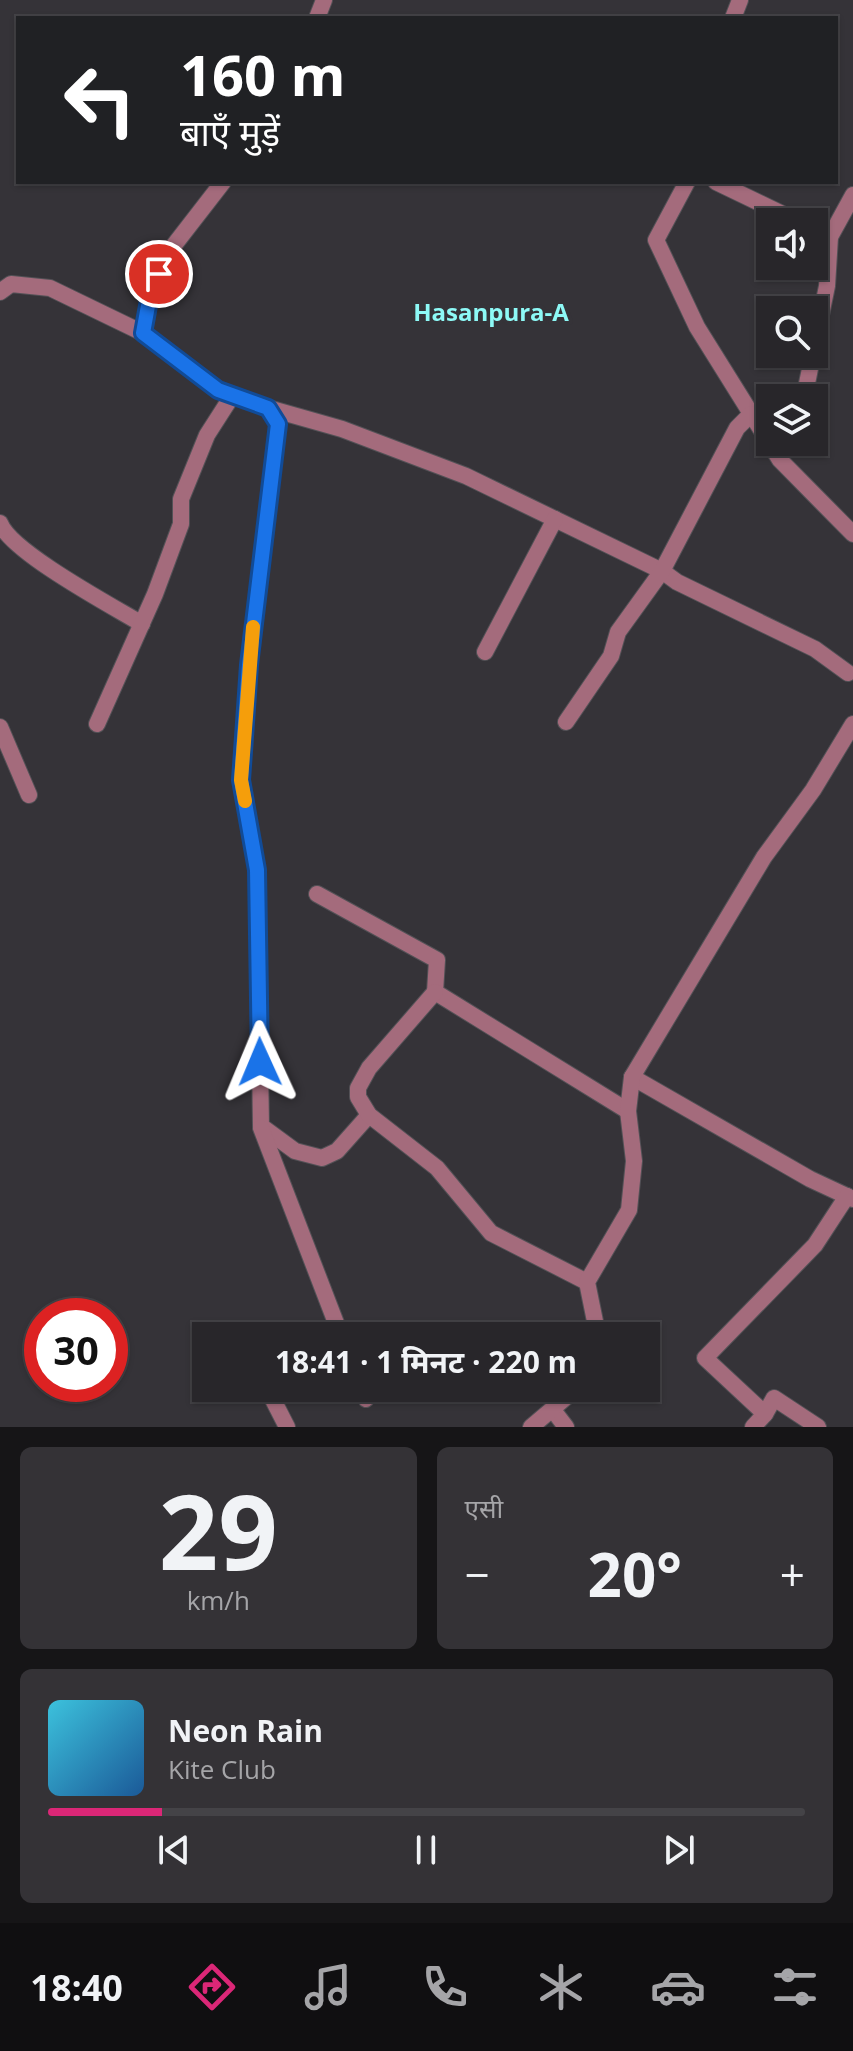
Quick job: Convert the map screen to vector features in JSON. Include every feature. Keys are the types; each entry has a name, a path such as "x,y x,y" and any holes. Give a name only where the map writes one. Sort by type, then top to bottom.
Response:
{"street":[{"path":"143,333 150,295 168,253 221,184"},
{"path":"686,184 656,240 697,327 756,420"},
{"path":"720,184 770,208"},
{"path":"828,226 853,195"},
{"path":"0,292 11,284 50,288 143,333 218,390 342,429 438,465 662,571 677,582 815,649 851,672"},
{"path":"97,724 142,624 181,524 181,499 207,435 232,396"},
{"path":"268,408 278,424 249,665 241,780 257,870 261,1126 336,1322"},
{"path":"566,722 611,656 618,632 662,571 737,428 751,414"},
{"path":"786,456 850,526"},
{"path":"485,652 555,519"},
{"path":"0,523 2,530 26,552 142,624"},
{"path":"595,1322 587,1282 629,1210 634,1161 628,1111 632,1077 756,869 813,790 853,724"},
{"path":"0,727 29,795"},
{"path":"317,894 437,960 435,992 369,1068 358,1088 358,1097 369,1115 437,1168 491,1233 587,1282"},
{"path":"435,992 628,1111"},
{"path":"632,1077 810,1179 850,1198 815,1245 705,1358 765,1414"},
{"path":"261,1126 295,1151 322,1158 337,1151 369,1115"},
{"path":"753,1427 774,1398 818,1427"},
{"path":"274,1402 287,1427"},
{"path":"531,1427 562,1402"},
{"path":"553,1410 566,1427"}],"slow traffic":[{"path":"245,801 241,780 253,627"}],"district":[{"name":"Hasanpura-A","path":"491,313"}],"route":[{"path":"159,274 150,295 143,333 218,390 268,408 278,424 249,665 241,780 257,870 260,1062"}]}
